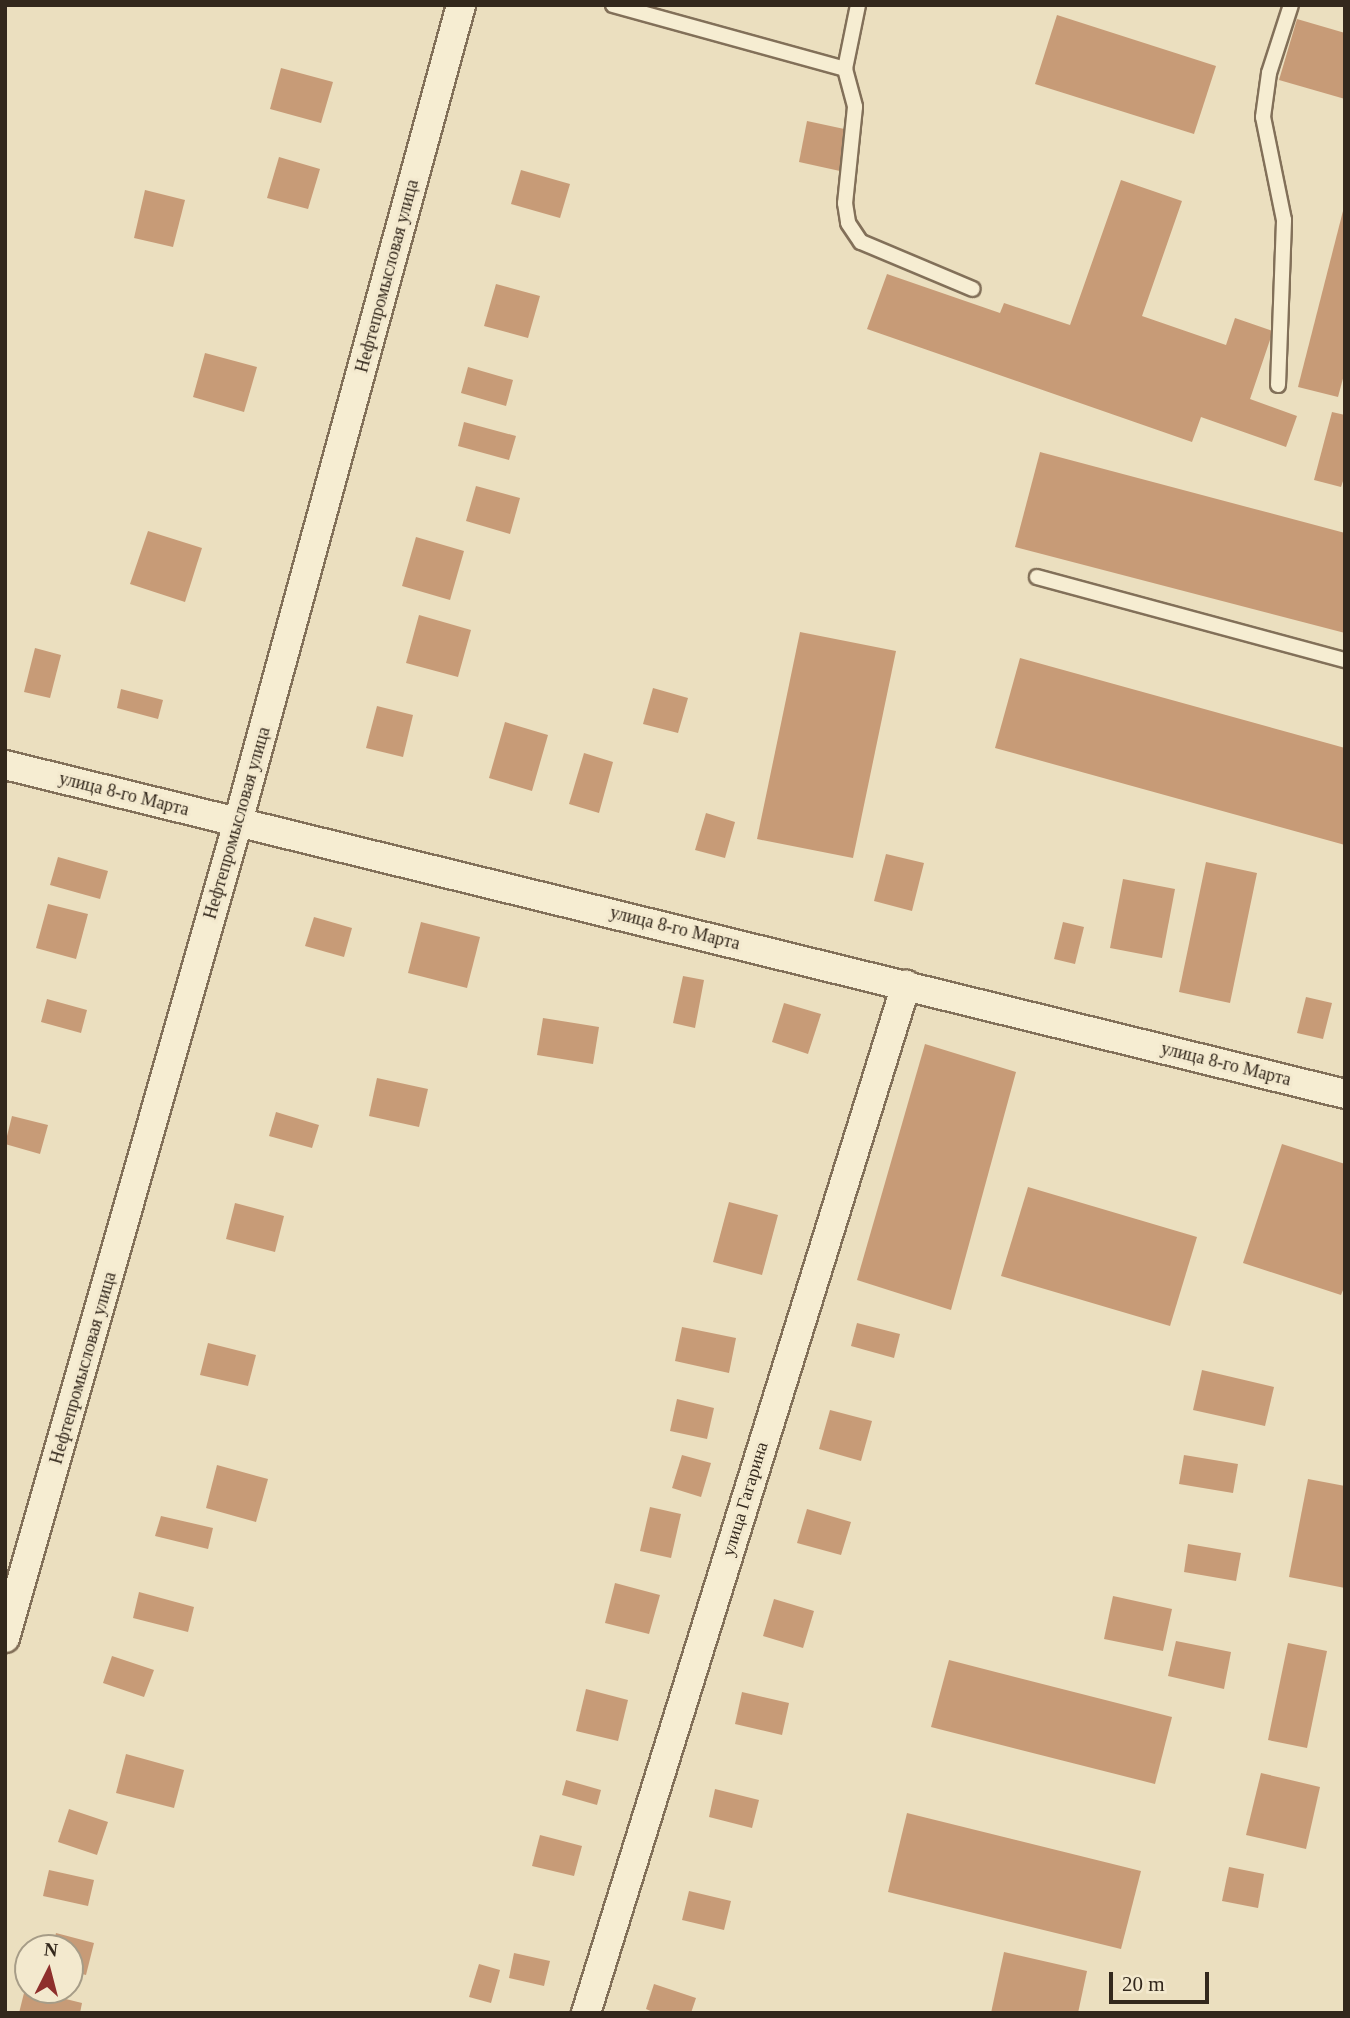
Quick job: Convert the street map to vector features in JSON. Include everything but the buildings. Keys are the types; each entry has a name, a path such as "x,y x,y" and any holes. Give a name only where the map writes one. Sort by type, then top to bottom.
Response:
{"street":[{"name":"Нефтепромысловая улица","path":"5,1638 238,822 461,5"},
{"name":"улица 8-го Марта","path":"5,765 1345,1094"},
{"name":"улица Гагарина","path":"586,2013 905,985"}],"lane":[{"path":"613,5 845,69"},
{"path":"858,5 845,69 855,107 845,203 848,223 861,242 973,289"},
{"path":"1278,385 1284,219 1263,117 1269,73 1291,5"},
{"path":"1037,577 1345,660"}]}
